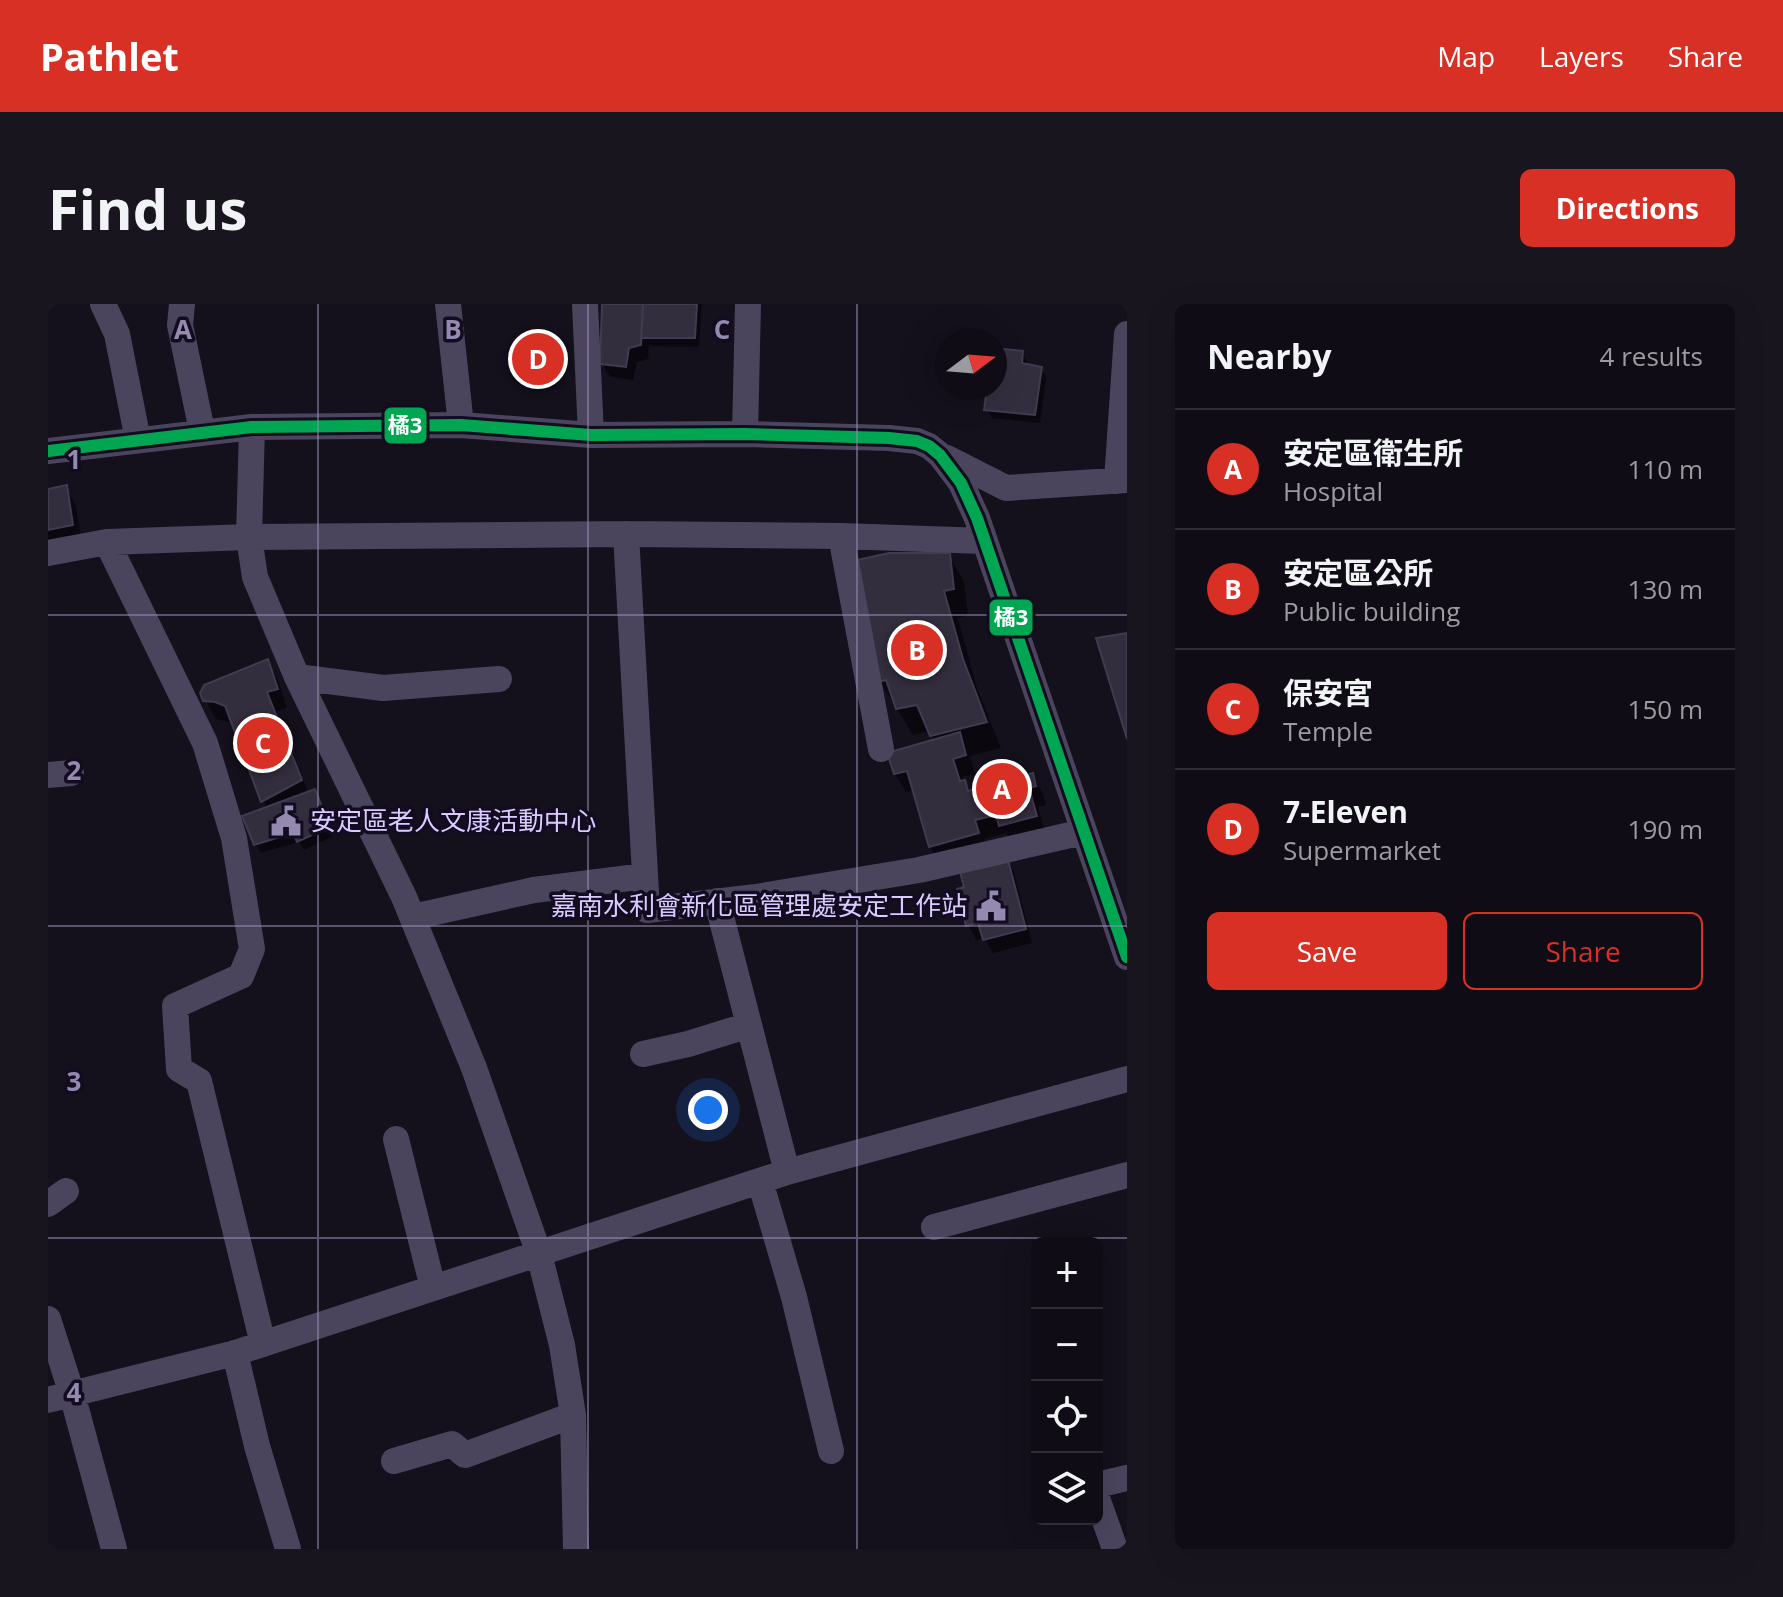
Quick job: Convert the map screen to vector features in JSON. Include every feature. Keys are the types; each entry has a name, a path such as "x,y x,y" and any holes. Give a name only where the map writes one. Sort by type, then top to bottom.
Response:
{"street":[{"path":"103,304 117,334 138,440"},
{"path":"182,304 180,325 202,431"},
{"path":"448,304 461,425"},
{"path":"585,304 591,435"},
{"path":"745,434 748,304"},
{"path":"48,451 252,427 461,425 591,435 745,434 903,439 929,446 940,455 1006,488 1122,481 1127,334"},
{"path":"252,427 249,537 255,577 297,677 413,917 474,1068 539,1254 562,1345 573,1415 576,1549"},
{"path":"940,455 961,483 977,518 1083,832 1116,887 1127,957"},
{"path":"626,534 647,910 756,897 919,870 1083,832"},
{"path":"48,553 107,542 249,537 626,534 984,541"},
{"path":"841,536 881,749"},
{"path":"107,542 205,743 234,838 252,949 241,976 175,1006 179,1069 199,1081 263,1344"},
{"path":"297,677 383,688 499,679"},
{"path":"413,917 534,890 645,876"},
{"path":"717,901 787,1172"},
{"path":"643,1054 749,1025"},
{"path":"60,1397 235,1353 787,1172 1127,1079"},
{"path":"396,1139 433,1288"},
{"path":"934,1227 1127,1175"},
{"path":"760,1181 794,1297 831,1451"},
{"path":"48,1319 60,1397 114,1549"},
{"path":"235,1353 257,1446 288,1549"},
{"path":"394,1461 452,1444 465,1455 573,1415"},
{"path":"1103,1484 1127,1478"},
{"path":"1103,1515 1115,1549"}],"building":[{"path":"602,304 643,304 641,345 629,348 626,367 600,364"},
{"path":"643,304 697,304 695,338 641,338"},
{"path":"1007,349 1023,351 1022,363 1042,367 1035,415 984,410 985,400 1007,400"},
{"path":"67,485 73,525 48,530 48,489"},
{"path":"889,553 950,553 954,589 944,591 963,659 987,722 930,736 917,705 896,709 886,680 878,682 857,560"},
{"path":"1127,633 1127,739 1096,638"},
{"path":"268,659 278,689 267,692 302,780 261,802 225,706 203,701 200,693 204,685"},
{"path":"960,732 966,755 953,759 960,781 965,780 968,791 1033,773 1036,786 1029,788 1037,816 999,826 996,815 975,820 979,833 929,847 907,771 894,774 887,753"},
{"name":"安定區老人文康活動中心","path":"315,789 330,827 297,842 293,833 254,845 242,816"},
{"name":"嘉南水利會新化區管理處安定工作站","path":"1007,856 1026,929 983,940 978,923 966,926 957,889 964,887 959,868"}],"transit line":[{"name":"橘3","path":"48,451 252,427 461,425 591,435 745,434 889,438 917,441 929,446 940,455 961,483 977,518 1127,957"}],"place":[{"name":"7-Eleven","path":"538,359"},
{"name":"安定區公所","path":"917,650"},
{"name":"保安宮","path":"263,743"},
{"name":"安定區衛生所","path":"1002,789"},
{"name":"安定區老人文康活動中心","path":"286,821"},
{"name":"嘉南水利會新化區管理處安定工作站","path":"991,906"}]}
